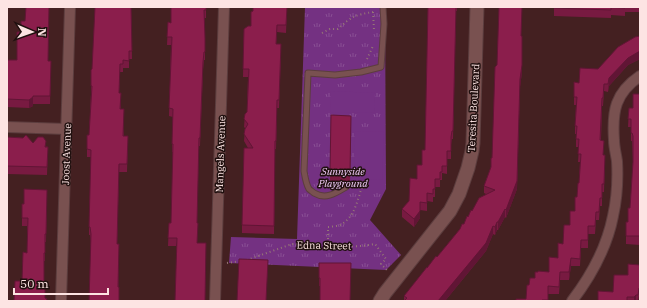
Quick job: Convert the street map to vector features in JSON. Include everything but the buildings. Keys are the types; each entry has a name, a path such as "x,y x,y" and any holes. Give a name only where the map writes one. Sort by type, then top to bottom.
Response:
{"street":[{"name":"Joost Avenue","path":"61,301 70,7"},
{"name":"Mangels Avenue","path":"215,301 224,7"},
{"name":"Teresita Boulevard","path":"380,301 450,211 459,194 468,168 472,147 477,7"},
{"path":"572,301 590,274 608,236 616,197 617,160 614,141 616,105 624,90 640,76"},
{"path":"7,127 66,129"}],"lane":[{"path":"346,187 324,197 310,190 306,182 304,171 308,73 335,75 361,72 381,67 384,24 383,7"}],"path":[{"path":"374,7 374,35"},
{"path":"322,33 330,29 338,29 358,14 373,12"},
{"path":"367,59 373,46 373,41"},
{"path":"328,247 328,227 338,225 346,221 354,212 362,187"},
{"name":"Edna Street","path":"216,264 247,260 292,244 328,247 375,244 386,258 381,264 388,270"}],"green space":[{"name":"Sunnyside Playground","path":"305,7 385,7 386,189 370,220 401,255 386,270 229,263 231,237 297,239"},
{"path":"331,91 375,93 374,113 330,112"},
{"path":"355,131 384,132 382,180 354,179"}]}
